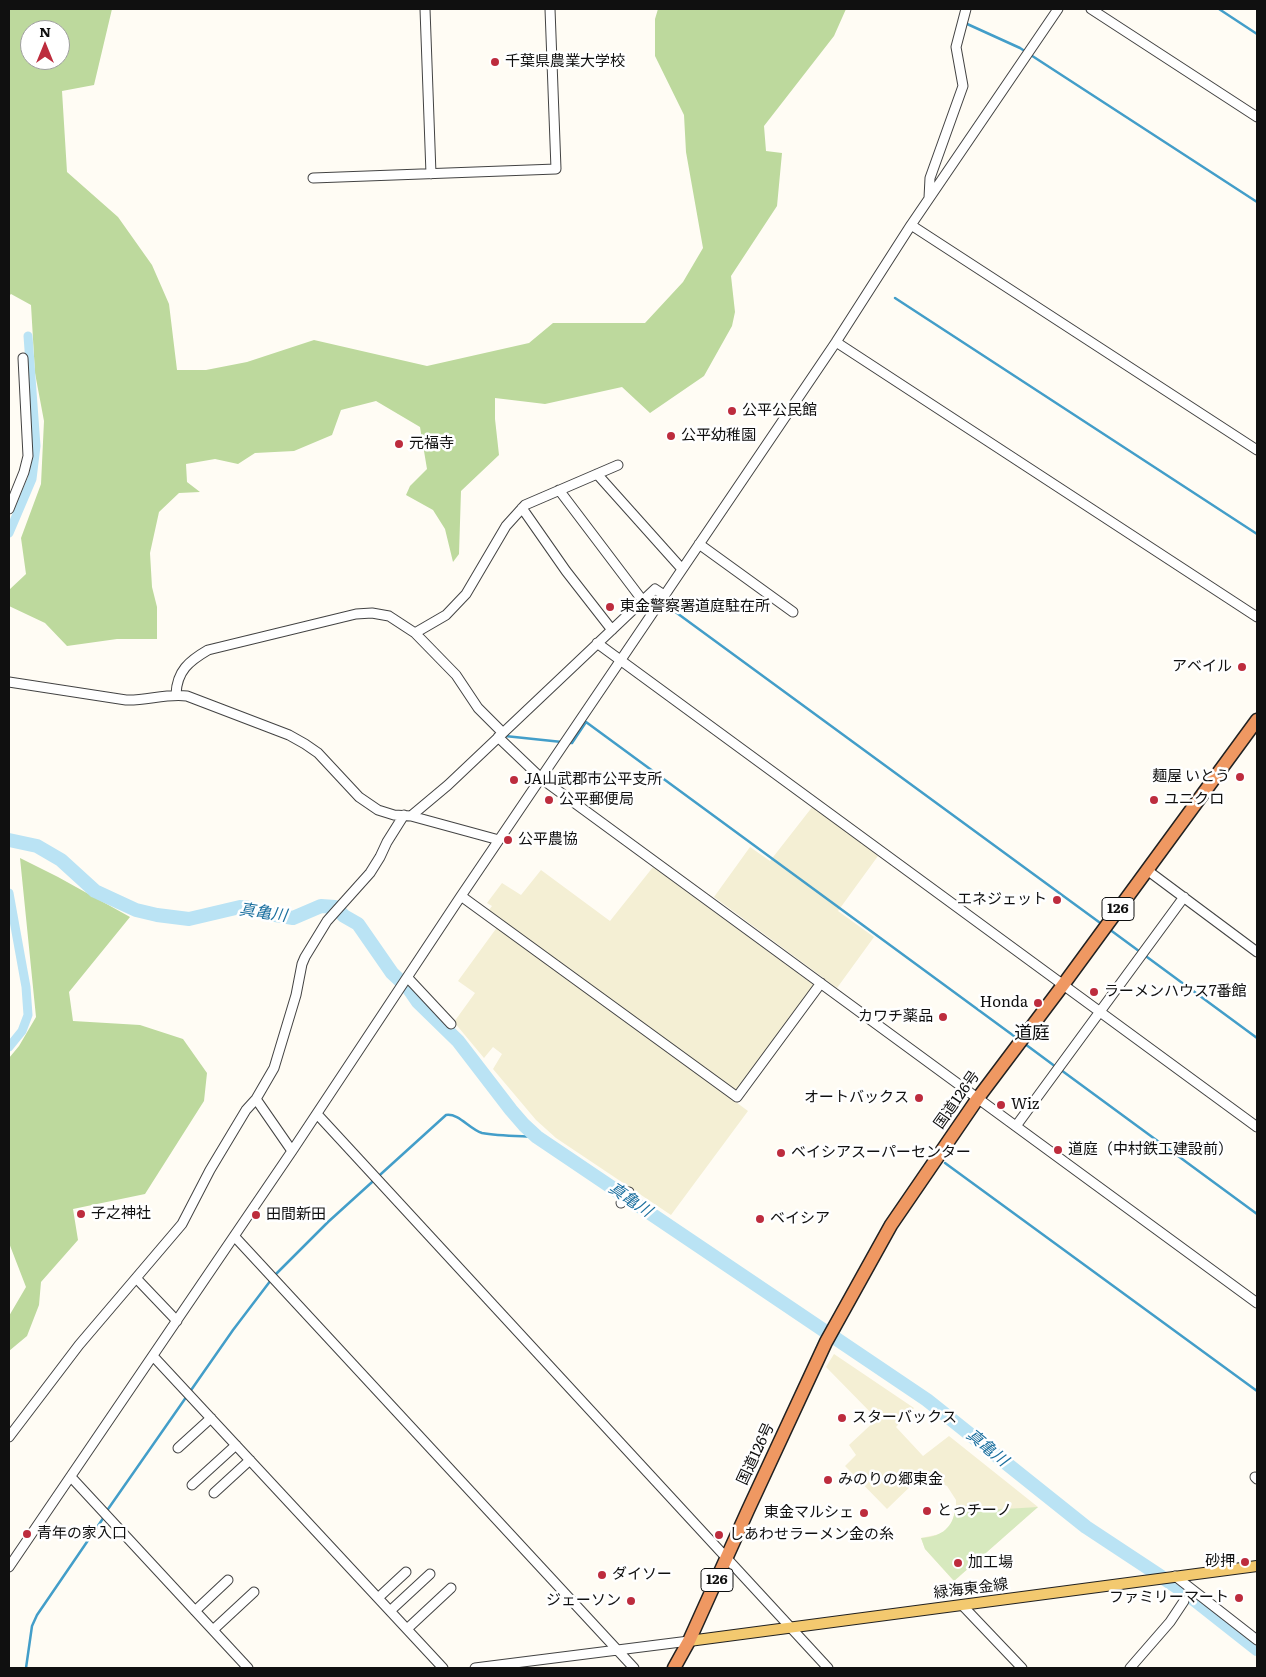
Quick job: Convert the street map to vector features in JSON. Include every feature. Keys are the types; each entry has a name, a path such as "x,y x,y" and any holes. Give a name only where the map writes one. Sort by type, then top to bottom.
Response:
{"highway":[{"name":"国道126号","path":"674,1668 727,1558 826,1342 891,1225 978,1098 1257,720"},
{"name":"国道126号","path":"679,1668 688,1641"}],"main road":[{"name":"緑海東金線","path":"688,1641 1257,1566"}],"street":[{"path":"425,9 431,174"},
{"path":"313,178 556,169 550,9"},
{"path":"928,200 930,178 963,86 956,47 966,9"},
{"path":"9,1567 235,1237 461,896 542,779 836,342 928,200 1058,9"},
{"path":"1091,9 1257,116"},
{"path":"912,225 1257,450"},
{"path":"836,342 1257,617"},
{"path":"9,509 24,472 28,456 23,358"},
{"path":"415,634 446,615 466,594 506,526 525,505 618,465"},
{"path":"597,474 682,569"},
{"path":"560,490 643,600"},
{"path":"522,508 566,571 612,630"},
{"path":"699,544 793,612"},
{"path":"9,1436 79,1345 182,1224 210,1170 274,1068 296,995 305,957 327,921 370,873 387,842 407,816 448,785 655,589 664,595"},
{"path":"176,694 176,683 183,670 194,658 208,650 356,614 389,616 415,634 456,675 478,708 542,779 1257,1303"},
{"path":"598,643 1257,1127"},
{"path":"9,682 126,700 176,694 187,696 289,735 306,744 318,753 358,797 378,810 499,840"},
{"path":"1147,870 1257,952"},
{"path":"461,896 737,1097 821,983"},
{"path":"1016,1126 1184,897"},
{"path":"408,978 451,1024"},
{"path":"256,1099 292,1151"},
{"path":"316,1114 828,1668"},
{"path":"621,1203 629,1192"},
{"path":"235,1237 634,1668"},
{"path":"136,1278 177,1321"},
{"path":"153,1356 443,1668"},
{"path":"178,1448 211,1418"},
{"path":"192,1485 236,1446"},
{"path":"214,1493 250,1460"},
{"path":"71,1477 248,1668"},
{"path":"378,1598 406,1572"},
{"path":"390,1611 430,1574"},
{"path":"1176,1576 1257,1640"},
{"path":"195,1611 228,1580"},
{"path":"407,1629 451,1588"},
{"path":"213,1630 254,1592"},
{"path":"1130,1668 1170,1622 1184,1601"},
{"path":"962,1605 1022,1668"},
{"path":"475,1668 688,1641"}],"shaded area":[{"path":"813,806 878,856 838,911 874,937 837,988 714,897 750,847 770,861"},
{"path":"653,867 814,985 736,1091 489,910 492,906 487,903 502,883 521,895 541,870 610,921"},
{"path":"498,926 748,1111 671,1215 556,1138 536,1120 493,1069 502,1054 493,1047 484,1058 454,1022 475,993 458,981"},
{"path":"834,1354 914,1408 896,1427 923,1456 949,1436 1038,1507 954,1581 925,1549 921,1538 940,1534 948,1529 952,1522 956,1500 947,1486 920,1477 887,1509 845,1466 856,1455 849,1445 877,1419 826,1367"}],"green space":[{"path":"9,9 112,9 94,85 62,91 67,172 118,217 152,265 169,304 177,370 206,370 247,362 314,340 427,366 529,343 553,323 645,323 683,282 703,248 686,152 684,115 655,56 655,19 658,9 846,9 834,36 764,126 766,151 782,153 777,206 731,276 735,312 732,326 704,376 650,413 622,387 545,404 495,398 499,455 461,491 459,554 453,562 445,529 433,510 406,495 410,486 427,469 420,427 376,401 341,410 332,435 294,451 255,453 238,464 215,459 186,464 187,482 200,492 179,493 159,512 150,553 152,587 157,607 157,639 117,639 67,646 45,623 9,606 9,590 26,574 21,538 41,484 44,421 35,373 31,305 11,294 9,296"},
{"path":"20,858 130,917 69,992 73,1021 140,1025 183,1039 207,1073 204,1101 145,1194 73,1209 78,1240 41,1282 39,1305 27,1336 9,1351 9,1316 26,1287 9,1243 9,1058 19,1046 36,1017"},
{"path":"1038,1507 954,1581 925,1549 921,1538 939,1534 947,1528 951,1524 955,1512"}],"waterway":[{"path":"1219,9 1257,34"},
{"path":"965,23 1020,48 1257,202"},
{"path":"895,298 1257,534"},
{"path":"9,533 32,479 36,446 28,336"},
{"path":"665,607 670,608 1103,925"},
{"path":"568,743 572,743 586,722 1018,1039"},
{"path":"505,736 562,742"},
{"name":"真亀川","path":"9,840 37,846 61,860 95,891 136,910 157,915 189,919 240,907 293,918 321,906 335,907 344,916 358,924 392,973 409,989 418,1002 458,1041 511,1110 537,1137 927,1400 1086,1527 1186,1593 1257,1649"},
{"path":"9,893 26,987 28,1015 22,1031 9,1047"},
{"path":"1109,929 1257,1038"},
{"path":"1025,1044 1056,1067"},
{"path":"1061,1070 1257,1214"},
{"path":"274,1276 328,1222 446,1115 455,1116 482,1133 537,1137"},
{"path":"945,1163 1257,1391"},
{"path":"106,1512 233,1330 271,1280"},
{"path":"26,1668 32,1626 37,1615 104,1517"}],"place":[{"name":"千葉県農業大学校","path":"495,62"},
{"name":"公平公民館","path":"732,411"},
{"name":"公平幼稚園","path":"671,436"},
{"name":"元福寺","path":"399,444"},
{"name":"東金警察署道庭駐在所","path":"610,607"},
{"name":"アベイル","path":"1242,667"},
{"name":"麺屋 いとう","path":"1240,777"},
{"name":"JA山武郡市公平支所","path":"514,780"},
{"name":"公平郵便局","path":"549,800"},
{"name":"ユニクロ","path":"1154,800"},
{"name":"公平農協","path":"508,840"},
{"name":"エネジェット","path":"1057,900"},
{"name":"ラーメンハウス7番館","path":"1094,992"},
{"name":"Honda","path":"1038,1003"},
{"name":"カワチ薬品","path":"943,1017"},
{"name":"オートバックス","path":"919,1098"},
{"name":"Wiz","path":"1001,1105"},
{"name":"道庭（中村鉄工建設前）","path":"1058,1150"},
{"name":"ベイシアスーパーセンター","path":"781,1153"},
{"name":"子之神社","path":"81,1214"},
{"name":"田間新田","path":"256,1215"},
{"name":"ベイシア","path":"760,1219"},
{"name":"スターバックス","path":"842,1418"},
{"name":"みのりの郷東金","path":"828,1480"},
{"name":"とっチーノ","path":"927,1511"},
{"name":"東金マルシェ","path":"864,1513"},
{"name":"青年の家入口","path":"27,1534"},
{"name":"しあわせラーメン金の糸","path":"719,1535"},
{"name":"砂押","path":"1245,1562"},
{"name":"加工場","path":"958,1563"},
{"name":"ダイソー","path":"602,1575"},
{"name":"ファミリーマート","path":"1239,1598"},
{"name":"ジェーソン","path":"631,1601"}],"district":[{"name":"道庭","path":"1032,1034"}]}
